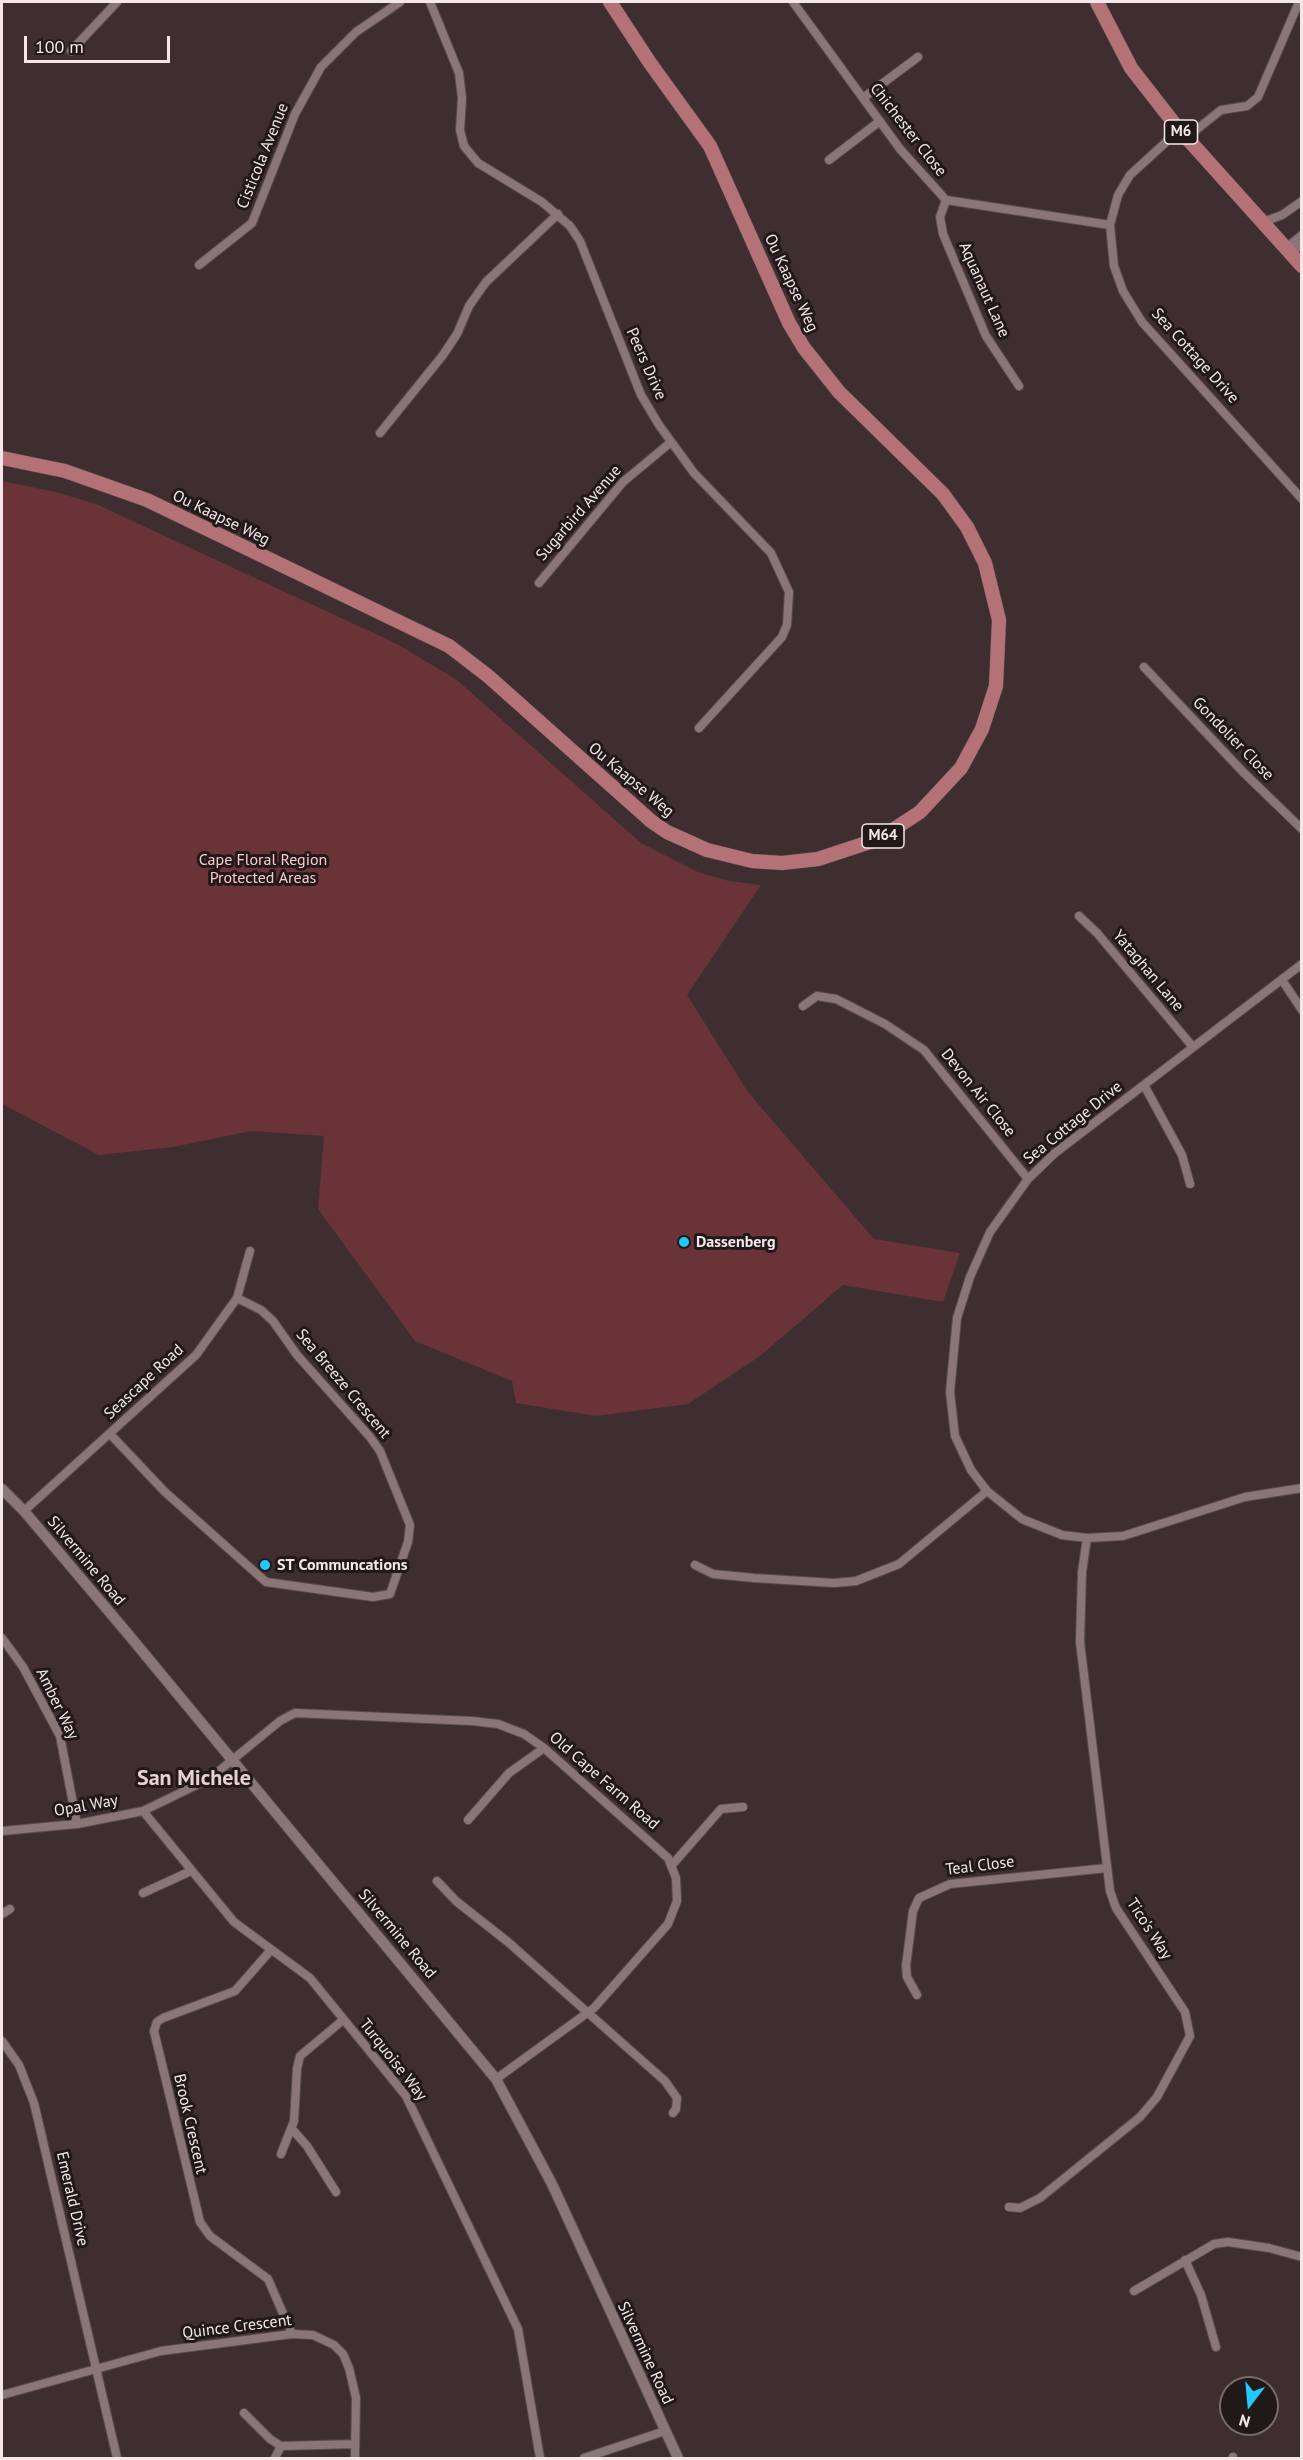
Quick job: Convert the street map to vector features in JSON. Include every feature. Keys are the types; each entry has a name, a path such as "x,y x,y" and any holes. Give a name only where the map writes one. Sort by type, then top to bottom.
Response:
{"main road":[{"name":"Ou Kaapse Weg","path":"2,458 65,471 147,500 449,646 488,676 651,821 667,832 707,850 752,861 782,863 818,860 879,839 920,812 961,768 982,729 996,686 999,620 985,563 968,527 943,494 839,393 804,348 789,323 710,146 650,63 610,2"},
{"name":"M6","path":"1097,2 1131,69 1181,133 1263,222 1293,249 1302,266"}],"street":[{"path":"71,51 117,2"},
{"name":"Cisticola Avenue","path":"198,266 252,224 295,114 321,67 356,32 400,2"},
{"name":"Peers Drive","path":"430,2 459,73 462,98 460,130 464,146 478,164 533,196 558,214 580,241 641,395 671,442 718,501 771,553 789,592 787,625 782,637 699,729"},
{"name":"Chichester Close","path":"793,2 900,149 946,200 1110,225"},
{"name":"Sea Cottage Drive","path":"1299,2 1258,97 1247,106 1221,110 1165,143 1130,175 1118,195 1110,225 1114,266 1123,291 1142,322 1302,499"},
{"path":"863,98 918,57"},
{"path":"829,160 880,121"},
{"name":"Aquanaut Lane","path":"946,200 940,217 943,234 982,328 1019,386"},
{"path":"1263,222 1282,215 1302,201"},
{"path":"380,433 443,355 457,334 469,306 486,282 558,214"},
{"path":"1293,249 1302,235"},
{"name":"Sugarbird Avenue","path":"539,583 623,482 671,442"},
{"name":"Gondolier Close","path":"1144,667 1243,772 1302,829"},
{"name":"Yataghan Lane","path":"1079,916 1097,933 1192,1047"},
{"name":"Sea Cottage Drive","path":"1302,964 1055,1153 1028,1179 1003,1212 979,1254 960,1306 955,1331 950,1392 952,1418 964,1457 987,1491 1005,1508 1043,1530 1087,1538 1123,1536 1245,1497 1302,1488"},
{"path":"1282,980 1302,1010"},
{"name":"Devon Air Close","path":"803,1006 817,996 836,999 885,1024 924,1050 1028,1179"},
{"path":"1144,1085 1182,1155 1190,1184"},
{"name":"Seascape Road","path":"24,1511 196,1355 237,1298 250,1251"},
{"name":"Sea Breeze Crescent","path":"110,1434 165,1492 266,1582 373,1597 390,1594 408,1542 410,1525 380,1451 297,1355 273,1321 261,1310 237,1298"},
{"name":"Silvermine Road","path":"2,1489 24,1511 234,1761 496,2079 552,2184 678,2458"},
{"path":"695,1565 713,1574 834,1583 856,1581 899,1564 987,1491"},
{"name":"Tico's Way","path":"1009,2207 1020,2208 1040,2198 1140,2117 1156,2097 1188,2043 1190,2029 1185,2012 1116,1908 1107,1868 1080,1642 1082,1572 1087,1538"},
{"name":"Amber Way","path":"3,1643 22,1667 60,1737 77,1824"},
{"name":"Old Cape Farm Road","path":"234,1761 288,1716 306,1712 498,1724 525,1734 544,1748 656,1847 672,1865"},
{"path":"468,1820 509,1773 544,1748"},
{"name":"Opal Way","path":"2,1831 77,1824 143,1811 188,1792 234,1761"},
{"path":"496,2079 587,2014 668,1924 677,1901 672,1865 721,1809 743,1807"},
{"name":"Turquoise Way","path":"143,1811 234,1922 310,1978 406,2096 512,2313 522,2341 540,2458"},
{"name":"Teal Close","path":"915,1992 906,1966 913,1911 919,1898 950,1884 1107,1868"},
{"path":"143,1893 191,1871"},
{"path":"437,1881 456,1901 508,1942 672,2089 677,2104 673,2113"},
{"path":"2,1914 10,1908"},
{"name":"Brook Crescent","path":"272,1950 235,1991 163,2018 157,2022 154,2031 200,2222 210,2236 268,2279 292,2334"},
{"path":"280,2154 292,2129 300,2056 343,2020"},
{"name":"Emerald Drive","path":"2,2041 19,2065 34,2103 117,2458"},
{"path":"292,2129 307,2146 336,2192"},
{"path":"1134,2291 1214,2244 1228,2242 1269,2248 1302,2257"},
{"path":"1185,2260 1201,2295 1216,2347"},
{"name":"Quince Crescent","path":"2,2396 161,2351 292,2334 313,2335 324,2338 343,2354 356,2398 355,2458"},
{"path":"244,2413 270,2439 281,2446 355,2445"},
{"path":"584,2458 594,2457 665,2431"},
{"path":"275,2458 281,2446"}],"green space":[{"name":"Cape Floral Region Protected Areas","path":"2,481 56,492 96,504 397,644 457,680 641,843 698,872 729,881 761,885 687,995 748,1092 874,1239 960,1253 943,1302 843,1285 760,1356 688,1404 596,1416 516,1403 512,1381 415,1341 318,1209 324,1136 251,1131 173,1147 99,1155 2,1104"}],"place":[{"name":"Dassenberg","path":"684,1242"},
{"name":"ST Communcations","path":"265,1565"}],"district":[{"name":"San Michele","path":"194,1779"}]}
